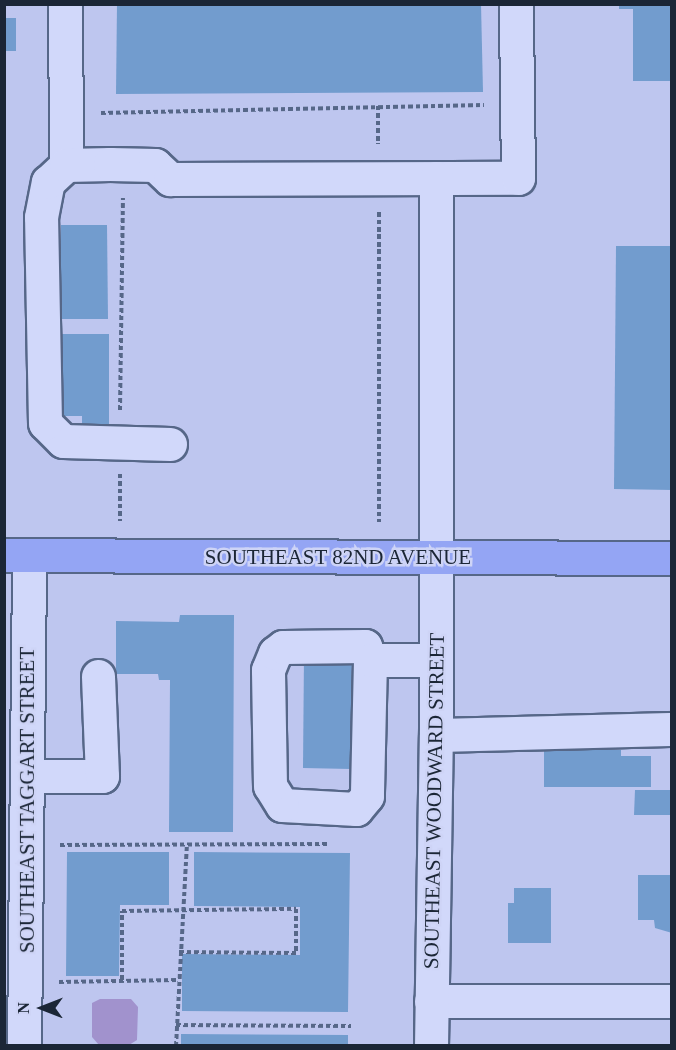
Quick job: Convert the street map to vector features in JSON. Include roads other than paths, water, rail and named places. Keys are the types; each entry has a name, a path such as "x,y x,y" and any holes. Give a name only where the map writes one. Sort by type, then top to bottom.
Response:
{"main road":[{"name":"SOUTHEAST 82ND AVENUE","path":"17,555 672,558"}],"street":[{"path":"65,4 66,165"},
{"path":"170,444 63,441 48,429 42,414 42,206 48,182 66,165 110,164 154,165 170,179 518,178 516,4"},
{"name":"SOUTHEAST WOODWARD STREET","path":"431,1046 436,735 436,178"},
{"name":"SOUTHEAST TAGGART STREET","path":"17,555 20,755 27,844 15,997 24,1046"},
{"path":"365,646 370,660 367,796 356,809 282,805 270,786 268,670 275,652 283,647 365,646"},
{"path":"370,660 436,660"},
{"path":"20,755 102,776 99,676"},
{"path":"436,735 672,729"},
{"path":"431,1001 672,1001"}]}
